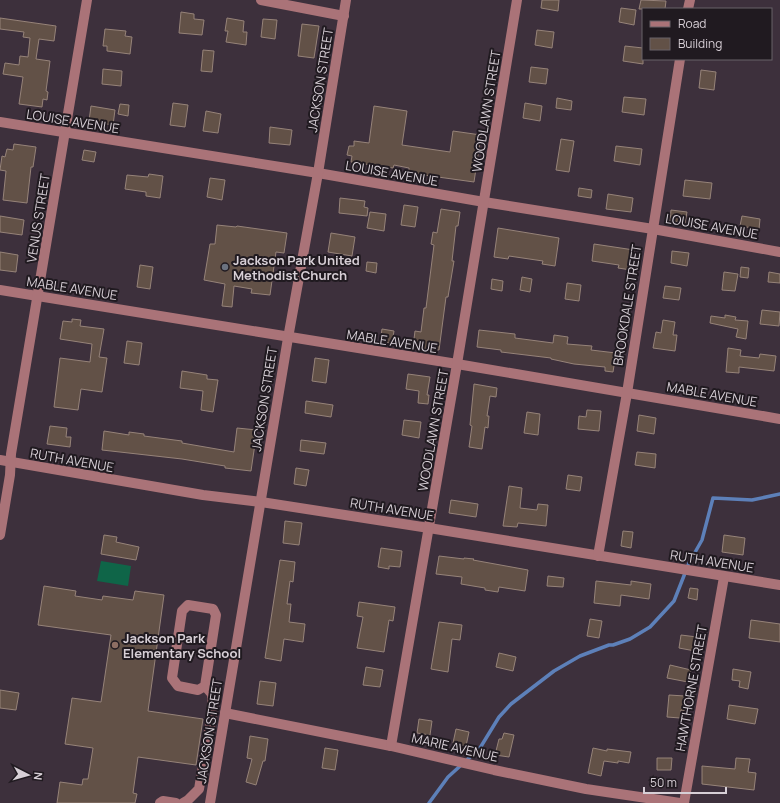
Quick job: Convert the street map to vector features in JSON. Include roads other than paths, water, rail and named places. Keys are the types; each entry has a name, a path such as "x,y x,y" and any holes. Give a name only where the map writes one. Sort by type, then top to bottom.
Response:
{"street":[{"name":"VENUS STREET","path":"0,535 10,475 10,462 87,0"},
{"path":"261,0 344,16"},
{"name":"JACKSON STREET","path":"210,803 288,338 318,173 346,0"},
{"name":"WOODLAWN STREET","path":"391,746 457,364 517,0"},
{"name":"BROOKDALE STREET","path":"598,556 627,393 680,60"},
{"name":"LOUISE AVENUE","path":"0,122 318,173 484,202 653,229 780,252"},
{"name":"MABLE AVENUE","path":"0,290 288,338 457,364 780,419"},
{"name":"RUTH AVENUE","path":"0,460 204,495 260,502 429,528 780,585"},
{"name":"HAWTHORNE STREET","path":"684,803 724,577"},
{"path":"188,605 213,609 216,616 205,686 198,690 178,686 172,678 182,611 188,605"},
{"path":"183,803 200,789 213,708 212,694 205,686"},
{"path":"212,694 228,694"},
{"name":"MARIE AVENUE","path":"224,713 391,746 471,765 586,789 680,803"},
{"path":"160,803 163,801 176,803"}],"waterway":[{"path":"429,803 448,777 480,748 499,717 511,704 554,671 580,656 630,639 650,627 674,601 689,563 702,540 713,498 752,500 780,494"}],"place":[{"name":"Jackson Park United Methodist Church","path":"225,267"},
{"name":"Jackson Park Elementary School","path":"115,645"}]}
